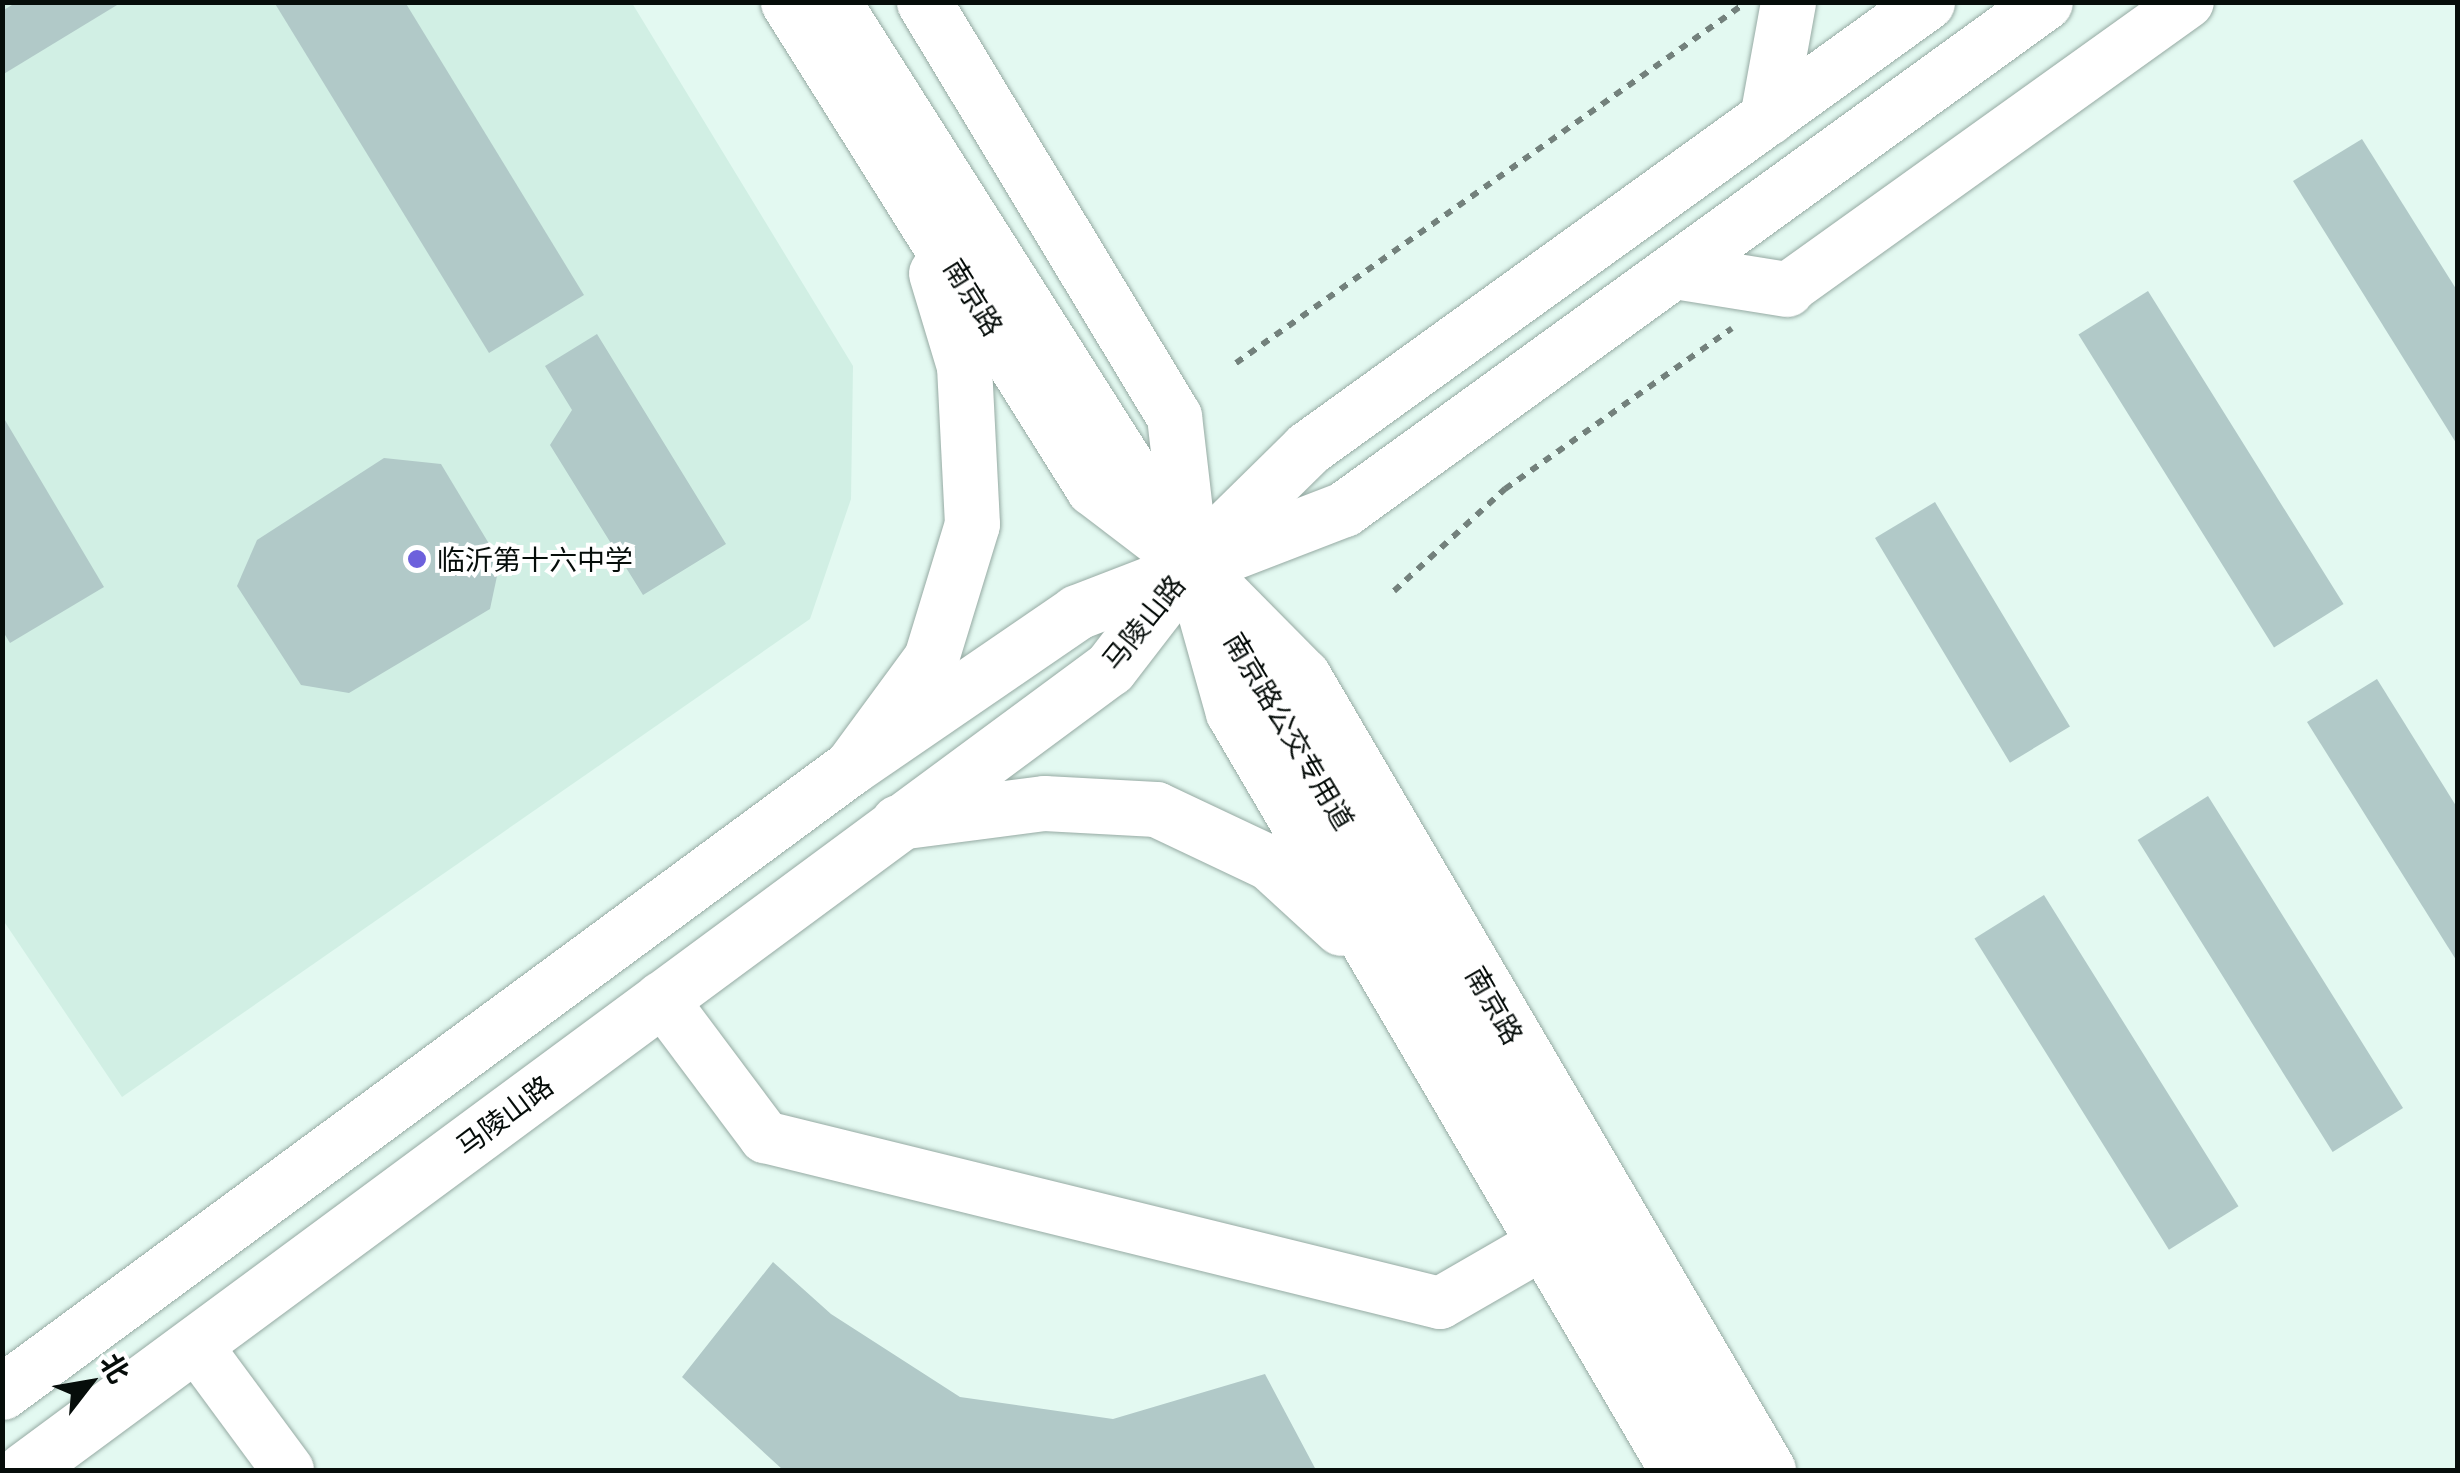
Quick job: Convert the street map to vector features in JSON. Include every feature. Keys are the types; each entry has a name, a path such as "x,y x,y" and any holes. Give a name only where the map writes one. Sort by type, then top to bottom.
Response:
{"main road":[{"name":"南京路","path":"788,2 1093,488 1191,563 1303,676 1768,1470"},
{"path":"924,2 1174,416 1191,563 1233,712 1677,1470"},
{"path":"1767,118 1788,2"},
{"path":"1191,563 1308,448 1927,2"},
{"path":"1191,563 1344,508 2045,2"},
{"path":"850,767 930,658 972,524 964,366 914,203"},
{"path":"1674,270 1787,288"},
{"name":"马陵山路","path":"2,1392 850,767 1077,612 1191,563"},
{"name":"马陵山路","path":"24,1470 1110,668 1191,563"},
{"path":"898,822 1044,803 1156,809 1270,863 1380,963"}],"street":[{"name":"南京路公交专用道","path":"834,2 1191,563 1727,1470"},
{"path":"1787,288 2188,2"},
{"path":"661,998 765,1136 1440,1303 1544,1243"},
{"path":"194,1344 288,1470"}],"path":[{"path":"1236,363 1746,2"},
{"path":"1394,591 1506,490 1787,288"}],"shaded area":[{"name":"临沂第十六中学","path":"2,3 632,3 853,366 851,499 810,619 122,1097 3,920"}],"building":[{"path":"17,2 122,2 2,75 2,11"},
{"path":"274,2 405,2 584,295 489,353"},
{"path":"2362,139 2458,292 2458,446 2293,181"},
{"path":"2148,291 2344,604 2274,647 2078,334"},
{"path":"597,334 726,544 643,595 550,445 572,410 545,366"},
{"path":"2,415 104,587 10,643 2,630"},
{"path":"384,458 441,464 500,562 490,609 349,693 301,685 237,586 257,540"},
{"path":"1935,502 2070,727 2010,763 1875,538"},
{"path":"2377,679 2458,809 2458,963 2307,722"},
{"path":"2208,796 2403,1108 2333,1152 2138,840"},
{"path":"2044,895 2238,1206 2169,1250 1974,938"},
{"path":"773,1262 831,1314 960,1397 1113,1419 1265,1374 1316,1470 783,1470 682,1377"}],"place":[{"name":"临沂第十六中学","path":"417,559"}]}
